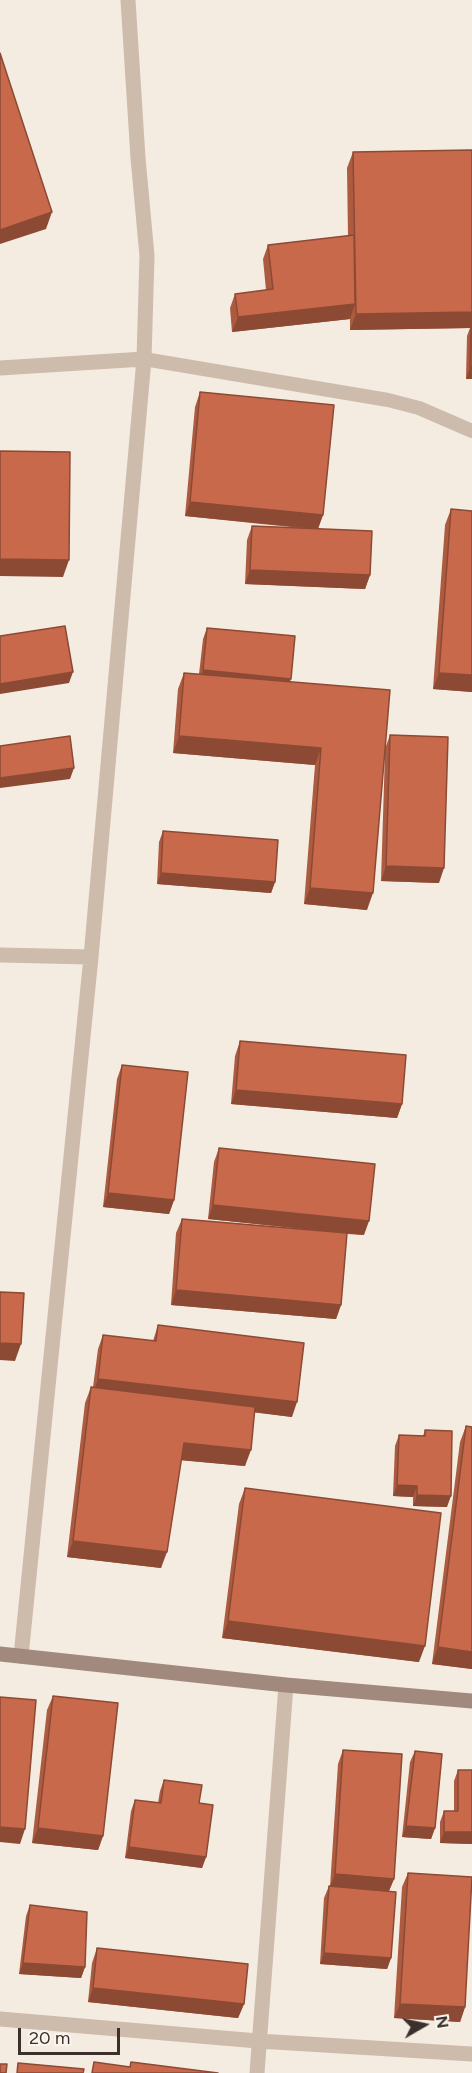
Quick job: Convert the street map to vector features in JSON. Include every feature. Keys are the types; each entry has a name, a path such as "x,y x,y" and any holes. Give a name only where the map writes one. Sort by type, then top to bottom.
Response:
{"street":[{"path":"21,1656 91,957 144,358 147,256 128,0"},
{"path":"0,368 144,358"},
{"path":"0,956 91,957"},
{"path":"0,1654 286,1685 472,1701"},
{"path":"257,2073 286,1685"},
{"path":"0,2019 258,2041 472,2054"}],"lane":[{"path":"144,358 388,400 419,408 472,431"}],"building":[{"path":"0,53 52,212 0,230"},
{"path":"472,150 472,312 356,314 353,152"},
{"path":"354,235 355,304 238,317 235,294 273,289 268,245"},
{"path":"471,325 472,367 470,367"},
{"path":"200,392 334,405 323,515 190,502"},
{"path":"0,451 70,452 69,560 0,559"},
{"path":"451,509 472,511 472,675 439,673"},
{"path":"252,526 372,531 370,575 250,570"},
{"path":"65,626 73,672 0,684 0,636"},
{"path":"207,628 295,636 291,679 203,670"},
{"path":"184,673 390,690 373,893 310,888 321,748 179,736"},
{"path":"390,735 448,737 444,868 386,866"},
{"path":"70,736 74,768 0,778 0,746"},
{"path":"163,831 278,840 275,882 161,873"},
{"path":"240,1041 406,1055 402,1104 236,1090"},
{"path":"122,1065 188,1072 174,1200 108,1193"},
{"path":"219,1148 375,1164 369,1221 213,1205"},
{"path":"182,1219 347,1233 341,1305 176,1290"},
{"path":"0,1292 24,1293 21,1344 0,1343"},
{"path":"158,1325 304,1343 297,1402 98,1379 103,1335 156,1341"},
{"path":"91,1387 255,1407 251,1450 184,1443 167,1552 73,1541"},
{"path":"466,1426 472,1427 472,1652 438,1647"},
{"path":"425,1430 452,1431 451,1496 417,1495 417,1486 397,1485 399,1435 425,1436"},
{"path":"245,1488 441,1513 425,1646 228,1621"},
{"path":"53,1696 118,1703 103,1836 38,1828"},
{"path":"0,1697 36,1700 25,1829 0,1827"},
{"path":"343,1750 402,1754 394,1879 335,1874"},
{"path":"415,1751 442,1754 435,1828 406,1826"},
{"path":"458,1770 472,1770 472,1832 444,1832 444,1811 458,1811"},
{"path":"164,1780 202,1785 199,1803 213,1805 206,1857 129,1847 135,1800 161,1803"},
{"path":"408,1873 472,1877 465,2007 400,2004"},
{"path":"329,1886 396,1892 391,1958 324,1953"},
{"path":"30,1905 87,1912 85,1967 23,1963"},
{"path":"97,1948 248,1964 244,2004 93,1988"},
{"path":"94,2062 130,2067 131,2062 218,2073 92,2073"},
{"path":"18,2063 84,2069 83,2073 17,2073"},
{"path":"0,2064 7,2064 6,2073 0,2073"}]}
